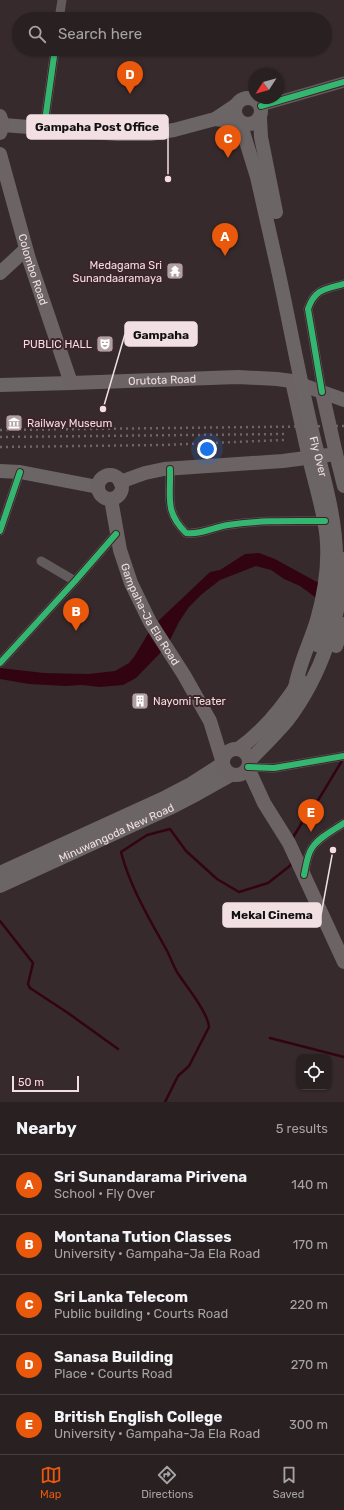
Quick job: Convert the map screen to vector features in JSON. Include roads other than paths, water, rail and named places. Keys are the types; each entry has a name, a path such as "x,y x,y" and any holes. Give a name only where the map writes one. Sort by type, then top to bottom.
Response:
{"highway":[{"name":"Colombo Road","path":"0,154 26,249 46,313 71,383"},
{"name":"Orutota Road","path":"71,383 238,377 292,381 322,392"},
{"path":"292,381 309,458"},
{"path":"120,482 145,473 170,469 309,458 340,453 322,392"},
{"path":"108,476 115,477 120,482 121,488 119,494 115,498 111,499 102,496 98,487 101,479 108,476"},
{"name":"Gampaha-Ja Ela Road","path":"111,499 116,534 124,565 150,622 167,646 237,767 264,803 289,843 344,962"},
{"name":"Gampaha-Ja Ela Road","path":"210,721 237,749 245,753 237,767"},
{"path":"237,749 232,749 227,752 237,767"}],"main road":[{"path":"1,125 118,134 150,134 174,130 215,119 236,105 239,101 247,97 256,99 260,112 261,136 277,241 283,269"},
{"path":"236,105 235,114 240,122 277,241"},
{"path":"215,119 249,124 257,122 260,112"},
{"path":"0,273 26,249"},
{"name":"Fly Over","path":"283,269 337,500 342,530 344,558 339,603 322,646"},
{"name":"Fly Over","path":"283,269 307,413 329,502 334,537 336,560 334,587 322,646"},
{"name":"Orutota Road","path":"0,385 71,383"},
{"path":"322,392 344,400"},
{"path":"340,453 344,486"},
{"path":"295,688 297,676 312,635 320,605 325,580 327,556 325,521 309,458"},
{"path":"0,471 20,472 98,487"},
{"path":"293,711 312,693 327,665 344,624"},
{"path":"237,749 249,741 267,725 283,706 309,663 322,646"},
{"path":"237,767 278,731 293,711 311,681 322,646"},
{"name":"Minuwangoda New Road","path":"0,873 166,797 196,781 237,767"},
{"name":"Minuwangoda New Road","path":"0,886 170,808 197,794 237,767"}],"street":[{"path":"60,12 62,0"},
{"path":"44,128 54,56"},
{"path":"260,112 344,82"},
{"path":"322,392 308,309 311,299 316,294 328,288 344,284"},
{"path":"170,469 170,507 174,518 186,533 191,534 235,524 325,521"},
{"path":"0,531 20,472"},
{"path":"0,663 116,534"},
{"path":"41,561 75,581"},
{"path":"237,767 274,768 344,756"},
{"path":"303,872 312,847 327,834 344,823"}],"waterway":[{"path":"292,839 314,807 343,759"},
{"path":"165,1102 178,1076 189,1066 209,1027 208,1021 196,999 177,972 140,902 129,878 121,852 147,835 170,829 186,851 217,879 239,892 268,883 291,865 291,862"},
{"path":"0,921 33,963 28,984 30,988 118,1049"},
{"path":"270,1038 344,1057"}],"railway":[{"path":"0,430 344,426"},
{"path":"0,437 285,434"},
{"path":"0,447 161,445 285,440"}],"place":[{"name":"Sanasa Building","path":"130,94"},
{"name":"Sri Lanka Telecom","path":"228,158"},
{"name":"Gampaha Post Office","path":"168,179"},
{"name":"Sri Sunandarama Pirivena","path":"225,256"},
{"name":"Medagama Sri Sunandaaramaya","path":"175,271"},
{"name":"PUBLIC HALL","path":"105,344"},
{"name":"Gampaha","path":"103,409"},
{"name":"Railway Museum","path":"14,423"},
{"name":"Montana Tution Classes","path":"76,631"},
{"name":"Nayomi Teater","path":"140,701"},
{"name":"British English College","path":"311,832"},
{"name":"Mekal Cinema","path":"333,850"}]}
